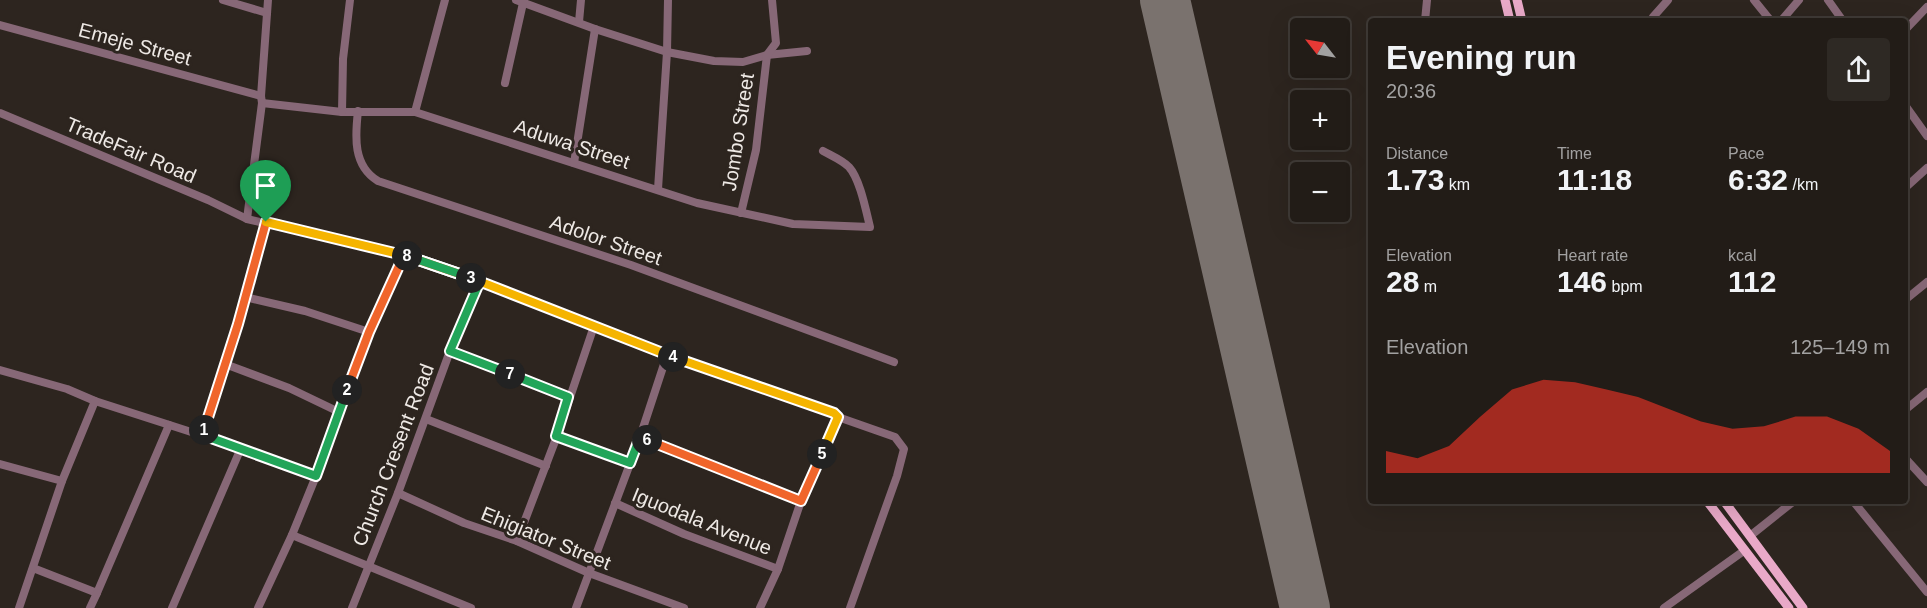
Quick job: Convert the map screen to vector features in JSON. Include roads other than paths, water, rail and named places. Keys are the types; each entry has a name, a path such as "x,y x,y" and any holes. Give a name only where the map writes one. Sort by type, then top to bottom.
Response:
{"main road":[{"path":"1505,0 1509,18"},
{"path":"1517,0 1521,18"},
{"path":"1709,504 1789,608"},
{"path":"1726,504 1803,608"}],"street":[{"path":"223,0 267,13"},
{"path":"247,219 262,99 268,0"},
{"path":"342,112 343,59 350,0"},
{"path":"415,112 445,0"},
{"path":"579,22 580,0"},
{"path":"658,189 668,0"},
{"name":"Jombo Street","path":"741,213 756,150 768,55 776,44 772,0"},
{"path":"1425,18 1427,0"},
{"path":"1653,17 1668,0"},
{"path":"1754,0 1769,18"},
{"path":"1784,18 1799,0"},
{"path":"1828,0 1841,18"},
{"path":"505,82 520,1 595,29 667,52 714,61 743,62 768,55 807,51"},
{"path":"1908,27 1927,7"},
{"name":"Emeje Street","path":"0,25 262,99"},
{"path":"574,163 595,29"},
{"name":"Aduwa Street","path":"262,99 342,112 415,112 698,203 793,224 870,227 864,202 851,169 824,151"},
{"path":"1908,109 1927,136"},
{"name":"Adolor Street","path":"358,111 356,134 360,161 369,175 378,181 631,265 894,362"},
{"name":"TradeFair Road","path":"0,113 247,219 404,255 480,281 667,355 834,413 838,417 895,437 904,449 897,476 850,608"},
{"path":"1908,185 1927,168"},
{"path":"203,435 238,324 266,222"},
{"path":"258,608 292,535 369,332 404,255"},
{"name":"Church Cresent Road","path":"352,608 398,493 450,351 480,281"},
{"path":"1908,298 1927,282"},
{"path":"245,297 305,311 369,332"},
{"path":"517,541 546,466 594,326"},
{"path":"450,351 568,397"},
{"path":"576,608 640,437 667,355"},
{"path":"225,364 289,388 339,412"},
{"path":"0,371 67,389 95,401 203,435 316,476"},
{"path":"1908,408 1927,393"},
{"path":"19,608 62,481 95,401"},
{"path":"760,608 778,569 801,501 838,417"},
{"path":"426,419 546,466"},
{"path":"90,608 169,425"},
{"path":"556,436 630,463"},
{"path":"640,437 801,501"},
{"path":"172,608 241,448"},
{"path":"1908,461 1927,482"},
{"path":"0,464 62,481"},
{"name":"Ehigiator Street","path":"398,493 464,523 517,541 589,573 684,608"},
{"name":"Iguodala Avenue","path":"615,503 684,534 778,569"},
{"path":"1750,536 1790,504"},
{"path":"1855,504 1927,592"},
{"path":"292,535 471,608"},
{"path":"1664,608 1745,550"},
{"path":"33,568 97,593"}]}
